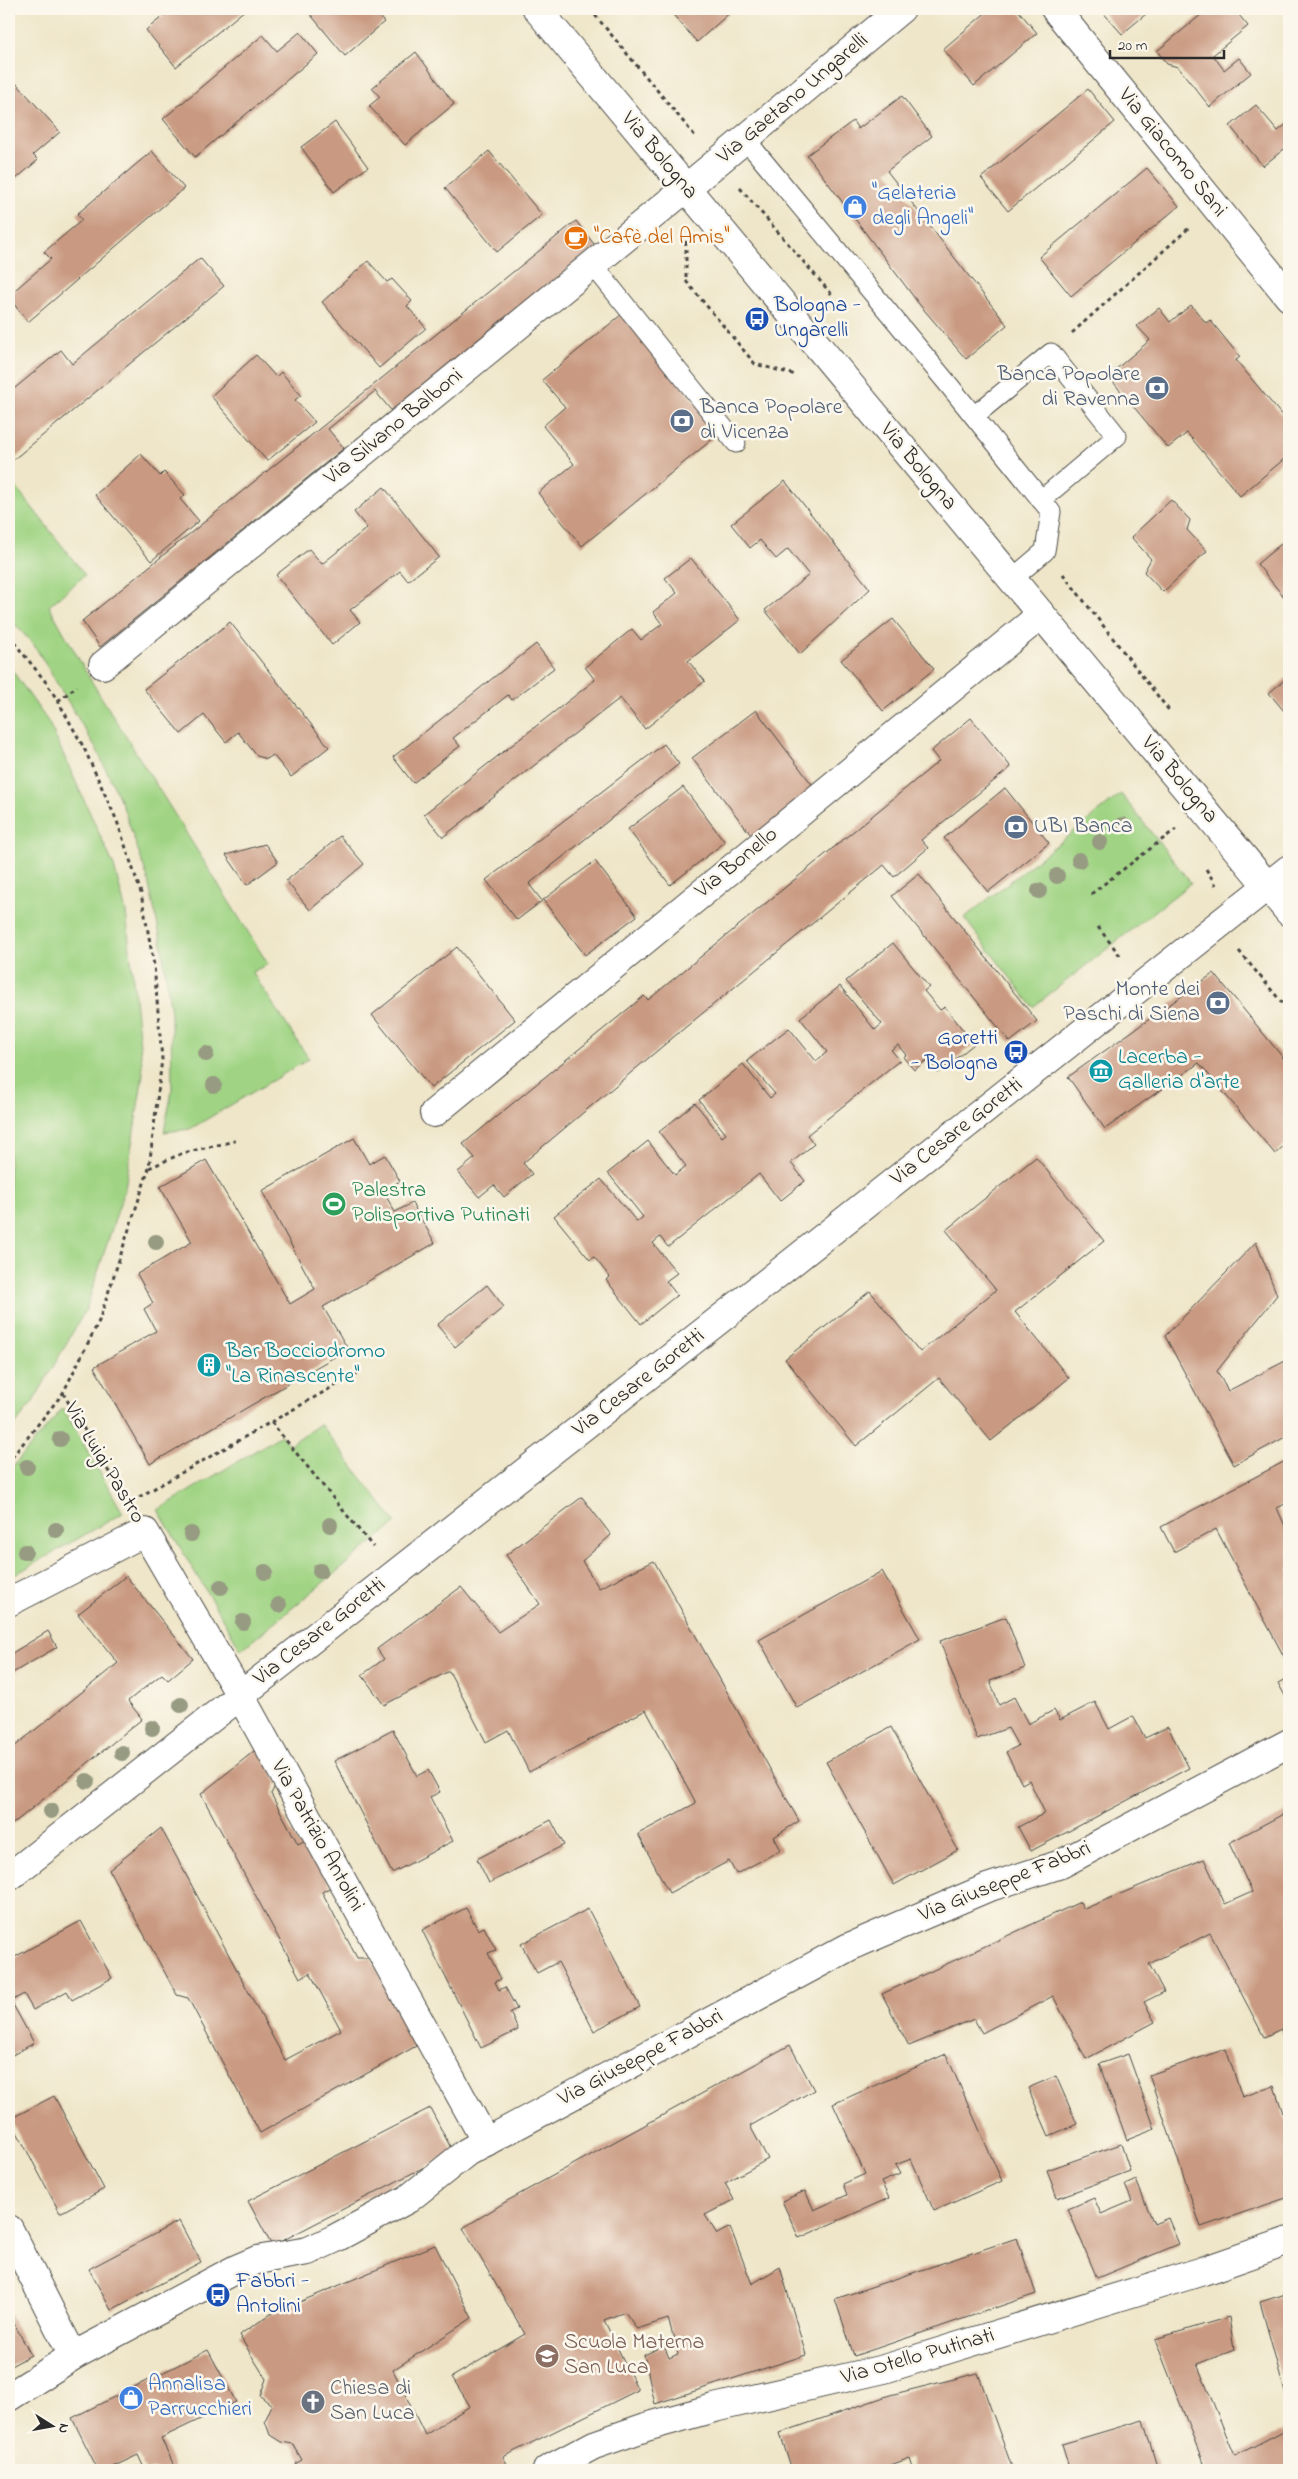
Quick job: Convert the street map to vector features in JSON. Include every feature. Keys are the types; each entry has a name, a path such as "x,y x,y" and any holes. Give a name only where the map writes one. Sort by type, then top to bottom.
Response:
{"street":[{"name":"Via Bologna","path":"537,9 676,197 1012,580 1289,912"},
{"name":"Via Gaetano Ungarelli","path":"676,197 901,9"},
{"name":"Via Giacomo Sani","path":"1056,9 1289,297"},
{"name":"Via Silvano Balboni","path":"103,665 676,197"},
{"name":"Via Bonello","path":"434,1112 1041,615"},
{"name":"Via Cesare Goretti","path":"9,1877 1289,869"},
{"name":"Via Patrizio Antolini","path":"145,1532 240,1695 486,2142"},
{"name":"Via Luigi Pastro","path":"9,1602 145,1532"},
{"name":"Via Giuseppe Fabbri","path":"9,2397 73,2356 236,2269 257,2260 308,2251 334,2239 408,2199 453,2162 486,2142 849,1946 988,1888 1061,1864 1289,1743"},
{"path":"9,2229 73,2356"},
{"name":"Via Otello Putinati","path":"547,2470 594,2445 646,2427 714,2408 884,2369 1203,2271 1289,2240"}],"lane":[{"path":"745,139 1051,512 1045,551 1012,580"},
{"path":"592,265 736,443"},
{"path":"974,416 1050,353 1117,436 1041,500"}],"path":[{"path":"590,9 717,162 838,302"},
{"path":"676,197 686,229 686,282 755,364 801,377"},
{"path":"1050,353 1215,204"},
{"path":"1045,551 1173,716"},
{"name":"Via Luigi Pastro","path":"9,636 46,681 84,748 117,821 141,893 154,965 162,1059 149,1168 100,1321 63,1393 145,1532"},
{"path":"1170,821 1182,836"},
{"path":"1091,894 1176,828"},
{"path":"1203,865 1217,886 1218,926 1289,1011"},
{"path":"1098,927 1124,959"},
{"path":"149,1168 183,1153 235,1141"},
{"path":"128,1504 359,1372"},
{"path":"9,1460 63,1393"},
{"path":"271,1422 376,1550"},
{"path":"9,2452 18,2470"}],"green space":[{"path":"9,478 85,575 49,606 90,679 268,964 252,972 309,1059 190,1129 164,1132 172,1091 171,1013 161,940 147,876 122,804 97,750 34,645 9,618"},
{"path":"9,666 49,723 114,866 126,912 143,1074 125,1188 86,1309 33,1402 9,1433"},
{"path":"1121,794 1191,883 1033,1007 964,918"},
{"path":"63,1408 123,1513 9,1578 9,1471"},
{"path":"320,1424 396,1523 241,1650 158,1510 281,1435 289,1445"}],"building":[{"path":"172,9 246,9 176,67 146,30"},
{"path":"306,9 373,9 384,22 345,56"},
{"path":"668,9 734,9 697,42"},
{"path":"990,9 1017,9 1037,33 974,86 943,49"},
{"path":"1100,9 1152,9 1122,34"},
{"path":"1208,9 1234,9 1248,26 1213,55 1224,70 1239,58 1251,73 1210,107 1178,67 1167,64 1157,51"},
{"path":"300,32 318,54 195,157 163,119 263,35 277,51"},
{"path":"416,52 454,104 405,145 369,106 380,97 372,88"},
{"path":"17,84 60,132 33,155 38,160 9,185 9,91"},
{"path":"1088,89 1115,122 1008,211 981,178"},
{"path":"902,96 932,136 887,171 1007,325 966,359 919,304 807,155 853,121 858,129"},
{"path":"1256,105 1278,131 1289,122 1289,145 1263,166 1230,126"},
{"path":"335,122 368,167 334,192 301,147"},
{"path":"152,151 184,188 28,322 9,298 9,295 51,259 44,252 82,220 77,214"},
{"path":"489,151 542,215 497,252 445,188"},
{"path":"1147,168 1179,206 1071,296 1039,257"},
{"path":"576,221 597,248 395,415 375,391 328,429 344,448 100,647 82,621"},
{"path":"200,258 224,286 13,460 9,454 9,393 61,350 72,364"},
{"path":"368,261 387,282 392,279 412,301 407,306 426,328 379,368 322,302"},
{"path":"1191,305 1206,323 1210,320 1240,357 1236,360 1289,424 1289,455 1240,496 1187,433 1168,448 1108,376 1150,340 1137,326 1159,308 1170,322"},
{"path":"622,314 720,433 582,546 538,493 574,464 543,426 565,407 542,380"},
{"path":"256,355 276,377 281,372 301,395 295,400 315,422 267,461 211,396"},
{"path":"141,454 160,476 164,472 185,495 180,499 199,521 151,561 95,495"},
{"path":"785,481 870,589 800,654 765,610 809,575 788,549 776,559 760,540 750,548 731,524"},
{"path":"384,487 439,557 408,581 400,571 350,610 360,622 332,645 276,575 309,549 322,564 367,528 354,512"},
{"path":"1171,500 1190,520 1187,530 1207,551 1163,592 1144,572 1151,559 1131,537"},
{"path":"1289,539 1289,603 1257,564"},
{"path":"691,558 740,620 688,661 705,681 645,729 620,698 443,837 424,814 595,680 585,667 632,629 641,640 662,624 653,612 677,593 665,578"},
{"path":"893,619 934,669 883,711 841,660"},
{"path":"230,622 329,747 291,777 273,755 267,759 257,756 238,732 226,742 204,715 181,734 144,689"},
{"path":"536,644 554,668 512,700 508,695 453,738 460,746 413,783 393,757"},
{"path":"1289,676 1289,717 1269,693"},
{"path":"756,710 817,791 754,839 692,758"},
{"path":"971,718 1011,767 921,840 928,848 894,877 884,865 676,1035 523,1163 532,1174 504,1197 494,1185 479,1197 458,1172 475,1158 463,1144 644,996 648,1000 939,761 931,751"},
{"path":"664,744 679,764 529,884 542,901 517,920 486,880"},
{"path":"683,787 725,842 670,885 628,829"},
{"path":"1005,788 1049,843 988,892 944,838"},
{"path":"340,836 364,864 310,910 286,881"},
{"path":"265,844 278,862 247,885 226,855"},
{"path":"595,861 637,916 585,955 543,900"},
{"path":"919,874 1037,1021 1010,1042 892,896"},
{"path":"893,943 929,987 924,991 940,1010 945,1007 974,1044 938,1073 927,1060 914,1070 903,1057 906,1055 898,1045 891,1050 900,1060 807,1135 814,1144 791,1163 805,1181 780,1201 759,1174 668,1247 660,1237 653,1243 677,1273 666,1281 677,1295 641,1324 606,1280 610,1277 594,1257 590,1260 554,1216 601,1179 637,1222 643,1217 608,1173 648,1141 675,1175 686,1166 659,1132 695,1103 722,1137 726,1134 699,1100 743,1064 770,1098 775,1094 747,1061 789,1028 816,1061 827,1052 800,1018 840,986 875,1030 882,1024 846,981"},
{"path":"457,947 515,1020 431,1088 372,1015"},
{"path":"1214,973 1289,1065 1289,1141 1275,1154 1199,1063 1105,1129 1068,1077"},
{"path":"354,1138 369,1164 385,1155 400,1181 383,1191 395,1212 412,1203 435,1243 323,1307 348,1349 150,1464 94,1367 156,1331 144,1309 153,1303 137,1274 192,1242 160,1187 206,1160 290,1304 315,1289 262,1191"},
{"path":"1036,1157 1104,1241 1015,1312 1069,1378 991,1441 939,1378 856,1446 785,1359 870,1291 920,1352 996,1290 946,1230"},
{"path":"1256,1242 1277,1295 1217,1371 1228,1391 1289,1359 1289,1435 1234,1465 1165,1336"},
{"path":"487,1285 504,1307 455,1347 437,1325"},
{"path":"1289,1459 1289,1502 1277,1508 1289,1535 1289,1666 1216,1529 1174,1552 1161,1527"},
{"path":"582,1497 611,1535 582,1561 599,1588 654,1561 799,1821 774,1837 781,1850 736,1874 729,1861 669,1893 638,1834 696,1803 646,1710 529,1772 508,1730 486,1742 449,1671 384,1705 362,1675 384,1659 377,1649 461,1587 498,1632 540,1604 506,1555"},
{"path":"882,1571 920,1639 797,1708 759,1640"},
{"path":"126,1576 193,1659 168,1680 162,1674 128,1701 142,1719 9,1827 9,1751 118,1663 78,1614"},
{"path":"1006,1617 1025,1668 990,1681 999,1705 1014,1697 1028,1724 1054,1710 1060,1720 1095,1702 1109,1729 1133,1716 1145,1738 1168,1727 1189,1768 1031,1851 1018,1827 1045,1813 1029,1780 1022,1784 1006,1752 1018,1746 1008,1728 977,1739 940,1641"},
{"path":"48,1631 57,1647 9,1675 9,1655"},
{"path":"1289,1677 1289,1703 1278,1683"},
{"path":"891,1727 958,1850 894,1885 826,1762"},
{"path":"393,1730 417,1776 428,1770 440,1792 430,1797 453,1841 392,1873 334,1761"},
{"path":"259,1747 277,1782 271,1794 298,1844 306,1840 331,1887 322,1892 357,1958 371,1958 418,2045 260,2133 188,1998 177,1995 109,1870 161,1828 285,2060 341,2030 310,1973 300,1978 201,1794"},
{"path":"1289,1811 1289,2049 1281,2029 1264,2037 1210,1933 1149,1964 1164,1992 1144,2002 1155,2022 1086,2059 1053,1996 982,2033 974,2019 909,2046 882,1994 1080,1902 1084,1909 1204,1859 1225,1904 1252,1892 1229,1843"},
{"path":"551,1820 564,1845 489,1883 477,1859"},
{"path":"466,1908 478,1930 484,1927 496,1950 488,1953 501,1979 495,1982 499,1990 505,1987 517,2009 510,2012 518,2030 481,2048 422,1930"},
{"path":"588,1909 640,2007 594,2031 558,1962 537,1973 521,1944"},
{"path":"81,1921 112,1978 72,2000 67,1991 33,2010 24,1994 11,2001 34,2043 9,2057 9,1960"},
{"path":"790,2045 814,2090 750,2126 768,2159 725,2183 734,2200 705,2215 717,2234 730,2227 752,2284 780,2267 806,2355 655,2404 644,2355 664,2346 669,2358 678,2354 668,2319 637,2329 625,2312 604,2320 638,2390 503,2457 510,2469 508,2470 396,2470 392,2463 382,2470 299,2470 295,2464 302,2460 293,2444 281,2442 270,2435 265,2421 272,2405 260,2396 266,2379 239,2335 271,2314 435,2245 472,2318 393,2370 425,2435 470,2406 452,2377 525,2334 463,2228 507,2201"},
{"path":"1226,2049 1242,2097 1274,2086 1289,2131 1289,2197 1201,2227 1149,2075"},
{"path":"946,2054 1002,2181 934,2211 911,2159 895,2165 900,2174 881,2182 889,2198 799,2238 782,2201 805,2191 814,2210 847,2195 843,2184 865,2174 833,2104"},
{"path":"1128,2054 1155,2129 1127,2140 1099,2064"},
{"path":"1056,2076 1077,2124 1049,2136 1028,2088"},
{"path":"54,2096 104,2189 60,2213 10,2119"},
{"path":"430,2108 453,2152 272,2246 248,2201"},
{"path":"1121,2144 1130,2171 1057,2198 1047,2170"},
{"path":"1136,2180 1154,2224 1168,2218 1179,2244 1097,2278 1068,2209 1094,2198 1101,2214 1132,2201 1125,2185"},
{"path":"179,2221 201,2262 111,2310 89,2269"},
{"path":"1017,2238 1036,2294 854,2356 835,2299"},
{"path":"1289,2293 1289,2407 1260,2302"},
{"path":"9,2314 31,2355 9,2367"},
{"path":"1229,2317 1234,2350 1197,2364 1235,2456 1289,2428 1289,2470 1206,2470 1155,2339"},
{"path":"208,2350 236,2402 161,2438 176,2470 145,2470 138,2455 106,2470 98,2470 72,2418"},
{"path":"978,2373 1013,2470 914,2470 910,2458 877,2470 785,2470 791,2468 780,2433 890,2395"},
{"path":"1143,2420 1158,2470 1070,2470 1062,2444"}],"place":[{"name":"\"Gelateria degli Angeli\"","path":"855,207"},
{"name":"\"Cafè del Amis\"","path":"576,238"},
{"name":"Bologna - Ungarelli","path":"757,319"},
{"name":"Banca Popolare di Ravenna","path":"1157,388"},
{"name":"Banca Popolare di Vicenza","path":"682,421"},
{"name":"UBI Banca","path":"1016,827"},
{"name":"Monte dei Paschi di Siena","path":"1218,1003"},
{"name":"Goretti - Bologna","path":"1016,1052"},
{"name":"Lacerba - Galleria d'arte","path":"1101,1071"},
{"name":"Palestra Polisportiva Putinati","path":"334,1204"},
{"name":"Bar Bocciodromo \"La Rinascente\"","path":"209,1365"},
{"name":"Fabbri - Antolini","path":"218,2295"},
{"name":"Scuola Materna San Luca","path":"547,2356"},
{"name":"Annalisa Parrucchieri","path":"131,2398"},
{"name":"Chiesa di San Luca","path":"313,2402"}]}
